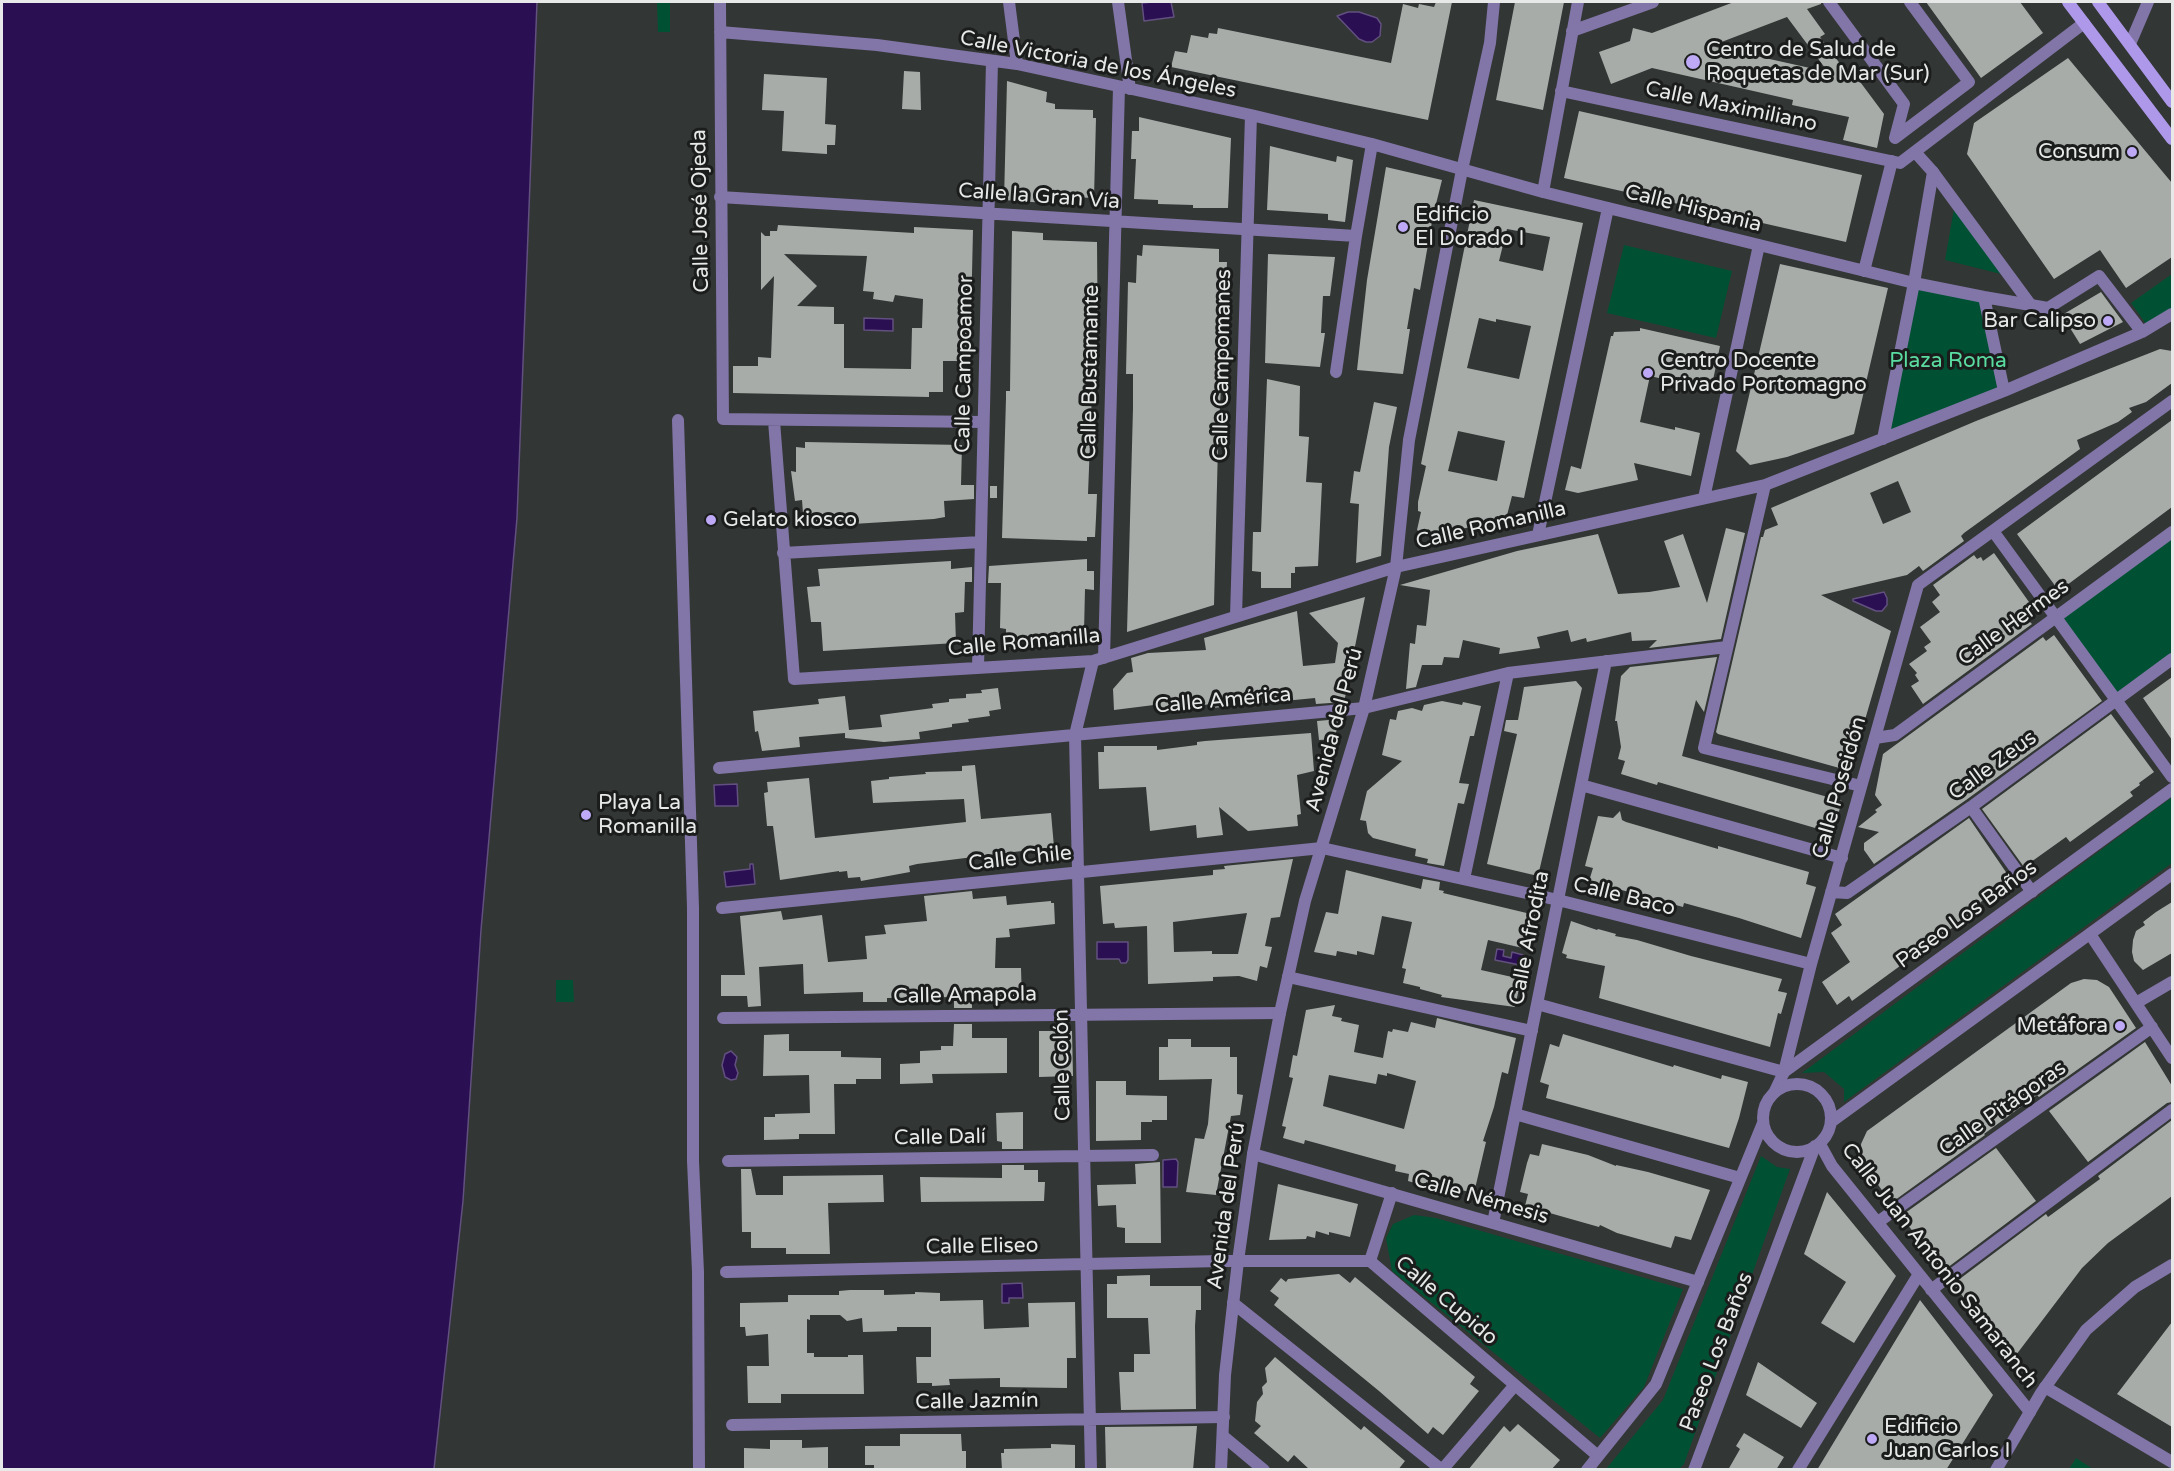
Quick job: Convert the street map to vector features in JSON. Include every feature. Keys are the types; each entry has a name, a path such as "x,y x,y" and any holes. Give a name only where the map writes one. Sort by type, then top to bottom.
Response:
{"main road":[{"path":"2068,2 2172,139"},
{"path":"2098,2 2172,102"}],"street":[{"name":"Calle José Ojeda","path":"720,2 723,419 774,421"},
{"path":"1009,2 1017,64"},
{"name":"Calle Bustamante","path":"1099,659 1114,221 1125,88 1118,2"},
{"name":"Avenida del Perú","path":"1221,1470 1225,1375 1252,1154 1305,901 1364,708 1396,567 1408,440 1462,170 1490,44 1494,2"},
{"path":"1543,192 1578,2"},
{"path":"1572,31 1653,2"},
{"path":"1829,2 1904,104 1895,138 1969,82 1910,2"},
{"path":"2130,44 2148,2"},
{"path":"1864,271 1892,161 1900,163 2084,23"},
{"name":"Calle Victoria de los Ángeles","path":"720,32 877,45 1017,64 1251,115 1372,144 1462,170"},
{"name":"Calle Campoamor","path":"978,668 992,61"},
{"name":"Calle Maximiliano","path":"1562,91 1892,161"},
{"name":"Calle Campomanes","path":"1236,616 1251,115"},
{"path":"1336,372 1372,144"},
{"path":"1915,152 1933,172 2030,304"},
{"name":"Calle Hispania","path":"1462,170 1914,283 2048,308 2099,276 2142,332"},
{"path":"1883,439 1933,172"},
{"name":"Calle la Gran Vía","path":"720,197 1356,236"},
{"path":"1538,535 1608,208"},
{"path":"1704,498 1759,245"},
{"path":"1984,297 2004,391"},
{"name":"Calle Romanilla","path":"783,553 794,679 1099,659 1396,567 1765,485 2004,391 2142,332 2172,315"},
{"name":"Calle Poseidón","path":"1775,1091 1784,1072 1811,964 1918,585 2172,401"},
{"path":"678,420 693,908 693,1161 698,1272 699,1470"},
{"path":"981,542 783,553 774,421 984,422"},
{"path":"1765,485 1704,748 1861,786"},
{"path":"1993,531 2172,777"},
{"name":"Calle Hermes","path":"1875,738 1895,735 2172,531"},
{"name":"Calle América","path":"719,768 1364,708 1508,673 1727,647"},
{"name":"Calle Colón","path":"1091,1470 1075,735 1099,659"},
{"name":"Calle Zeus","path":"1831,892 1847,893 1971,807 2172,659"},
{"name":"Calle Afrodita","path":"1493,1223 1606,661"},
{"path":"1464,879 1508,673"},
{"path":"1581,785 1842,858"},
{"name":"Paseo Los Baños","path":"1784,1072 2172,789"},
{"path":"1971,807 2032,892"},
{"name":"Calle Baco","path":"1322,848 1558,900 1811,964"},
{"name":"Calle Chile","path":"722,908 1322,848"},
{"path":"1831,1122 2172,874"},
{"path":"2090,934 2172,1058"},
{"path":"1288,976 1532,1031"},
{"path":"2136,1003 2172,982"},
{"path":"1537,1004 1784,1072"},
{"name":"Calle Amapola","path":"723,1018 1280,1013"},
{"name":"Calle Pitágoras","path":"1878,1222 2152,1027"},
{"path":"1806,1085 1818,1091 1829,1106 1831,1122 1827,1135 1817,1145 1801,1152 1787,1151 1776,1145 1767,1134 1763,1123 1763,1112 1767,1100 1775,1091 1786,1086 1806,1085"},
{"path":"1931,1290 2172,1110"},
{"path":"1515,1114 1740,1178"},
{"name":"Paseo Los Baños","path":"1587,1470 1656,1384 1763,1123"},
{"name":"Paseo Los Baños","path":"1694,1470 1817,1145"},
{"name":"Calle Juan Antonio Samaranch","path":"1817,1145 2030,1412"},
{"name":"Calle Némesis","path":"1252,1154 1698,1282"},
{"name":"Calle Dalí","path":"728,1161 1153,1155"},
{"path":"1370,1261 1392,1193"},
{"name":"Calle Cupido","path":"1238,1261 1370,1261 1598,1456"},
{"name":"Calle Eliseo","path":"726,1272 1238,1261"},
{"path":"1996,1470 2045,1387 2086,1330 2135,1287 2172,1265"},
{"path":"1798,1470 1919,1274"},
{"path":"1233,1303 1442,1470 1515,1385"},
{"path":"2045,1387 2172,1462"},
{"name":"Calle Jazmín","path":"732,1425 1224,1417"},
{"path":"1223,1436 1264,1470"}],"green space":[{"path":"657,2 670,2 670,32 658,32"},
{"path":"1955,203 2009,276 1945,260"},
{"path":"1624,245 1732,271 1716,338 1607,313"},
{"path":"2172,274 2172,310 2146,324 2131,303"},
{"name":"Plaza Roma","path":"1914,283 1984,297 2004,391 1883,439"},
{"path":"2172,532 2172,659 2116,700 2056,617"},
{"path":"2172,797 2172,863 1844,1102 1844,1089 1824,1072 1802,1073"},
{"path":"556,980 573,980 574,1002 556,1002"},
{"path":"1761,1156 1777,1167 1790,1169 1684,1464 1679,1469 1606,1469 1663,1400"},
{"path":"1414,1215 1436,1218 1683,1289 1644,1387 1600,1438 1392,1271 1386,1238 1393,1224"},
{"path":"2076,1458 2093,1469 2069,1469"}],"shaded area":[{"path":"2,2 537,2 517,518 481,930 463,1201 434,1469 2,1469"},
{"path":"1171,2 1174,17 1144,21 1142,3"},
{"path":"1348,12 1359,12 1377,18 1381,24 1380,36 1372,42 1359,39 1337,16"},
{"path":"864,318 893,319 893,331 864,330"},
{"path":"1884,592 1887,605 1882,611 1876,611 1853,601 1853,599"},
{"path":"737,784 738,806 715,806 714,785"},
{"path":"750,864 753,864 755,884 726,887 724,872 750,869"},
{"path":"1097,942 1128,942 1128,960 1126,963 1121,963 1119,959 1097,959"},
{"path":"1497,949 1504,950 1503,956 1511,958 1512,952 1523,955 1520,965 1495,960"},
{"path":"731,1051 737,1057 735,1065 738,1073 736,1079 731,1080 725,1077 722,1065 725,1054"},
{"path":"1176,1159 1178,1162 1177,1187 1163,1187 1163,1160"},
{"path":"1022,1283 1023,1298 1009,1298 1009,1303 1002,1303 1002,1284"}],"building":[{"path":"1436,2 1452,2 1428,120 1171,67 1175,51 1187,53 1191,35 1208,38 1209,33 1217,34 1218,28 1391,63 1403,4 1418,8 1419,4 1434,7"},
{"path":"1515,2 1564,2 1543,110 1496,100"},
{"name":"Centro de Salud de Roquetas de Mar (Sur)","path":"1734,2 1821,2 1807,9 1825,34 1820,37 1850,77 1858,79 1884,114 1877,148 1843,140 1849,117 1792,105 1793,100 1652,68 1611,84 1599,52 1630,41 1633,28 1652,33","holes":["1787,17 1828,72 1711,46"]},
{"path":"1926,2 2020,2 2043,33 1981,78"},
{"path":"2068,58 2172,183 2172,257 2126,288 2100,250 2054,279 1967,154 1974,123"},
{"path":"904,71 920,72 921,110 902,109"},
{"path":"764,74 827,78 825,124 836,125 835,145 827,145 827,154 782,151 784,111 762,110"},
{"path":"1007,81 1047,92 1046,102 1055,104 1055,109 1093,110 1093,118 1096,118 1094,198 1046,196 1046,203 1004,200"},
{"path":"1579,111 1862,175 1846,242 1564,178"},
{"path":"1139,117 1231,138 1228,208 1193,208 1193,205 1158,204 1158,200 1134,199 1136,159 1131,159 1132,131 1139,131"},
{"path":"1270,146 1336,162 1337,156 1353,160 1345,222 1328,220 1328,214 1267,210"},
{"path":"1386,167 1442,180 1420,290 1414,288 1403,374 1357,370 1367,280"},
{"path":"1474,200 1583,223 1524,498 1512,496 1506,519 1426,537 1417,530 1421,512 1418,511 1418,502 1426,466 1421,464","holes":["1507,229 1550,237 1543,271 1499,261","1479,318 1531,326 1519,379 1467,368","1458,431 1505,441 1497,481 1448,471"]},
{"path":"778,225 914,233 914,227 973,230 970,361 943,361 943,392 929,392 929,397 733,393 733,366 758,366 758,357 771,358 774,276 761,290 761,232 765,236 770,236 770,231 777,231","holes":["784,254 867,256 863,291 874,292 873,299 893,302 895,295 923,299 922,328 912,328 911,369 844,368 844,324 834,324 834,307 797,306 817,286"]},
{"path":"1012,231 1043,233 1043,240 1097,242 1098,366 1093,366 1088,494 1097,494 1095,537 1087,537 1087,541 1002,538 1006,391 1010,391"},
{"path":"1143,245 1219,249 1219,262 1227,262 1225,367 1222,367 1218,445 1214,605 1127,632 1133,408 1133,374 1126,374 1128,282 1136,283 1137,255 1142,256"},
{"path":"1268,254 1335,257 1330,296 1323,296 1321,333 1325,333 1320,367 1265,363"},
{"path":"1780,264 1888,288 1854,434 1787,457 1750,465 1736,451"},
{"path":"2101,292 2123,322 2080,344 2062,315"},
{"path":"1640,328 1720,346 1711,390 1650,376 1640,422 1700,433 1691,476 1634,463 1638,480 1578,493 1565,490 1571,466 1581,469 1611,336 1614,332 1640,331"},
{"path":"2160,349 2172,351 2172,383 2146,402 2129,408 2132,412 2118,422 2077,440 2080,449 1964,533 1961,536 1964,541 1923,571 1919,566 1907,575 1821,595 1891,631 1850,771 1718,734 1716,732 1761,537 1765,530 1778,525 1771,508 1976,421","holes":["1898,481 1911,512 1883,524 1870,493"]},
{"path":"1267,379 1300,386 1299,436 1309,437 1306,482 1322,483 1318,566 1295,567 1295,573 1291,573 1291,588 1261,588 1261,572 1252,571 1253,532 1261,532"},
{"path":"1374,402 1397,407 1389,447 1381,556 1356,563 1359,504 1350,503 1354,471 1360,472"},
{"path":"2172,420 2172,507 2059,591 2017,534"},
{"path":"805,442 962,445 961,485 974,485 974,499 944,501 945,517 934,519 804,527 802,500 795,501 791,471 796,472 796,447 805,448"},
{"path":"990,486 997,486 997,498 990,498"},
{"path":"1726,528 1745,533 1721,639 1649,648 1657,640 1632,641 1631,632 1587,642 1586,638 1571,642 1568,630 1537,637 1540,648 1499,654 1500,648 1463,640 1459,658 1444,657 1442,665 1422,665 1416,687 1406,689 1410,643 1415,644 1417,625 1426,626 1430,590 1400,585 1517,551 1598,534 1618,594 1680,587 1664,541 1683,534 1707,603"},
{"path":"1994,553 2034,609 2024,616 2032,624 1923,704 1911,686 1919,681 1915,675 1917,673 1909,664 1927,651 1924,647 1931,642 1920,627 1940,612 1932,602 1940,595 1933,585 1974,555 1977,559 1981,557 1983,561"},
{"path":"1087,559 1087,571 1094,571 1094,590 1085,589 1084,632 1078,632 1078,643 1006,642 1006,629 1000,628 1001,583 988,583 989,566"},
{"path":"951,561 951,569 972,567 972,582 965,582 964,612 955,613 956,643 823,651 821,622 811,622 807,587 820,586 818,569"},
{"path":"1365,597 1346,691 1341,692 1346,693 1344,702 1316,704 1315,698 1212,708 1212,704 1155,710 1154,705 1114,710 1113,689 1127,673 1133,672 1131,658 1148,653 1206,650 1204,638 1297,611 1303,666 1335,663 1338,643 1309,613"},
{"path":"2054,635 2102,701 1874,864 1864,850 1864,843 1879,832 1858,827 1882,805 1875,795 1883,754 2043,637 2046,641"},
{"path":"1717,657 1704,712 1696,700 1682,756 1842,801 1836,821 1826,818 1822,830 1658,782 1657,785 1621,774 1625,761 1618,759 1621,747 1617,721 1615,721 1621,676 1630,667"},
{"path":"2172,677 2172,740 2143,698"},
{"path":"1576,681 1582,688 1538,876 1487,864 1517,734 1504,731 1506,720 1518,720 1524,687"},
{"path":"998,688 1001,709 989,711 990,716 952,724 952,727 919,732 920,739 884,742 845,738 845,733 799,737 800,747 762,751 758,731 755,732 753,711 819,704 818,699 845,696 849,730 882,727 880,715 933,708 932,704 949,702 949,699 966,698 966,694 982,693 981,690"},
{"path":"1442,701 1481,706 1474,736 1470,736 1459,783 1469,784 1464,804 1458,803 1444,866 1427,863 1428,859 1415,856 1416,849 1373,838 1368,833 1366,821 1360,820 1367,791 1402,761 1382,755 1390,719 1396,720 1398,711 1412,708 1422,711 1424,705"},
{"path":"2111,714 2154,772 2130,792 2133,796 2103,818 2070,842 2066,837 2024,867 1982,809"},
{"path":"1340,719 1334,739 1319,740 1317,721"},
{"path":"1311,733 1314,771 1297,775 1301,814 1297,815 1298,826 1248,831 1219,807 1223,835 1197,838 1196,825 1150,831 1146,787 1099,789 1098,752 1104,752 1104,746 1157,746 1157,750 1197,745 1197,742 1205,741"},
{"path":"975,765 981,819 1051,813 1054,847 917,864 909,866 910,872 861,881 860,877 848,878 847,871 780,880 773,826 767,826 764,793 768,792 767,782 809,778 815,838 966,822 964,799 873,803 871,781 926,774 925,772 962,771 962,766"},
{"path":"1620,811 1622,820 1626,822 1809,872 1806,884 1816,887 1801,938 1684,903 1683,907 1589,881 1593,868 1585,866 1598,816 1613,818"},
{"path":"1969,818 2010,878 1976,906 1978,909 1852,1001 1849,996 1837,1005 1822,982 1850,962 1831,933 1842,925 1835,914"},
{"path":"1293,859 1280,917 1271,918 1265,946 1272,947 1267,968 1260,966 1257,981 1239,976 1213,977 1213,981 1148,984 1147,926 1115,928 1114,923 1103,924 1100,886 1213,875 1213,870 1225,869 1224,866","holes":["1247,913 1238,954 1212,954 1212,951 1174,952 1173,922"]},
{"path":"1346,870 1421,889 1423,879 1440,882 1439,890 1444,891 1443,893 1535,915 1527,949 1488,940 1481,970 1521,979 1515,1007 1441,997 1442,995 1403,983 1406,969 1402,968 1412,922 1382,916 1374,955 1357,951 1357,955 1337,951 1336,956 1314,952 1326,912 1338,914"},
{"path":"972,891 973,899 1006,896 1007,905 1051,901 1054,903 1055,924 1009,929 1010,937 996,938 995,968 1021,968 1022,1001 972,1001 972,1008 954,1008 954,997 887,998 887,1002 863,1002 863,992 804,994 803,964 759,967 761,1006 748,1007 747,996 721,996 721,975 745,975 740,916 781,911 783,920 822,915 828,962 867,959 865,936 886,934 884,925 927,921 924,896"},
{"path":"2172,902 2172,953 2143,970 2134,961 2132,952 2136,931 2145,925 2143,922"},
{"path":"1571,921 1616,934 1615,936 1782,979 1778,991 1787,993 1781,1014 1778,1013 1770,1047 1599,998 1605,966 1566,958 1567,955 1562,953"},
{"path":"2084,979 2097,980 2109,987 2136,1028 2039,1097 2037,1095 1891,1203 1862,1162 1861,1144 1867,1131 2071,983"},
{"path":"1335,1005 1332,1016 1342,1018 1341,1021 1359,1025 1354,1052 1383,1058 1388,1031 1392,1032 1393,1029 1408,1032 1411,1022 1435,1028 1437,1018 1516,1038 1508,1074 1502,1072 1483,1141 1486,1142 1474,1193 1426,1182 1425,1186 1408,1181 1409,1174 1395,1171 1396,1165 1305,1140 1304,1144 1283,1138 1286,1127 1282,1126 1293,1078 1289,1077 1293,1055 1297,1056 1306,1010","holes":["1387,1073 1416,1081 1404,1129 1323,1106 1329,1075 1376,1084 1378,1074 1387,1076"]},
{"path":"954,1024 972,1024 972,1038 1007,1038 1007,1073 932,1074 933,1083 900,1084 900,1064 920,1063 920,1051 941,1050 941,1046 953,1046"},
{"path":"1039,1031 1072,1031 1073,1076 1039,1077"},
{"path":"789,1034 789,1051 841,1051 841,1057 881,1058 881,1079 856,1079 856,1084 834,1084 835,1134 799,1134 799,1139 764,1140 764,1117 775,1117 775,1114 810,1113 809,1075 763,1076 764,1035"},
{"path":"1563,1034 1673,1067 1674,1065 1721,1079 1722,1075 1748,1082 1729,1148 1546,1098 1549,1085 1540,1082 1550,1044 1559,1047"},
{"path":"1168,1039 1191,1039 1191,1047 1230,1047 1230,1057 1237,1057 1237,1094 1243,1095 1240,1115 1231,1116 1216,1195 1186,1192 1195,1138 1204,1139 1208,1124 1212,1079 1159,1080 1159,1047 1168,1047"},
{"path":"2145,1042 2172,1086 2172,1102 2167,1103 2088,1162 2049,1111"},
{"path":"1096,1081 1126,1081 1126,1095 1167,1096 1167,1120 1141,1122 1141,1140 1096,1141"},
{"path":"1023,1112 1023,1149 1002,1149 1002,1142 997,1141 996,1113"},
{"path":"2172,1120 2172,1196 2108,1243 2082,1268 2013,1359 1953,1284 2046,1214 2048,1217 2100,1179 2098,1176"},
{"path":"1542,1144 1710,1190 1691,1240 1675,1236 1671,1248 1617,1233 1600,1225 1599,1227 1525,1206 1528,1194 1520,1192 1527,1163 1530,1154 1539,1156"},
{"path":"1996,1148 2036,1201 1943,1271 1901,1216"},
{"path":"1160,1162 1161,1243 1125,1243 1125,1228 1117,1227 1116,1205 1098,1206 1097,1185 1136,1184 1135,1164"},
{"path":"1002,1165 1024,1165 1024,1170 1038,1170 1038,1182 1045,1182 1044,1201 921,1202 920,1177 1002,1178"},
{"path":"741,1169 751,1169 756,1195 783,1195 783,1176 883,1175 884,1202 828,1203 830,1254 786,1254 786,1248 751,1248 751,1232 742,1232"},
{"path":"1278,1184 1358,1204 1350,1237 1316,1231 1315,1238 1307,1236 1306,1239 1269,1240"},
{"path":"1827,1192 1896,1276 1854,1343 1821,1323 1846,1282 1804,1254"},
{"path":"1339,1274 1350,1283 1355,1277 1475,1377 1470,1384 1479,1391 1443,1435 1433,1427 1428,1434 1274,1305 1279,1298 1270,1291 1281,1278 1286,1282 1288,1279"},
{"path":"1150,1275 1150,1286 1201,1286 1201,1310 1196,1310 1195,1326 1196,1409 1121,1410 1119,1372 1134,1372 1134,1354 1150,1354 1148,1318 1107,1318 1107,1284 1117,1284 1117,1276"},
{"path":"884,1290 884,1295 915,1294 915,1292 940,1293 940,1301 983,1300 984,1329 1029,1327 1028,1303 1075,1302 1076,1358 1067,1358 1067,1388 1000,1387 1000,1378 949,1379 950,1385 932,1386 932,1383 917,1383 916,1357 931,1357 931,1327 897,1327 897,1331 863,1332 862,1318 847,1321 840,1315 810,1315 810,1320 807,1319 807,1353 814,1353 814,1357 863,1355 864,1394 781,1394 781,1403 748,1403 747,1366 769,1366 768,1334 746,1336 745,1327 740,1327 740,1303 788,1302 788,1295 839,1295 839,1291"},
{"path":"1920,1300 1993,1395 1946,1470 1817,1470"},
{"path":"2172,1322 2172,1427 2117,1394"},
{"path":"1275,1357 1361,1430 1364,1426 1405,1461 1398,1470 1310,1470 1294,1455 1288,1462 1254,1433 1261,1426 1255,1421 1257,1402 1263,1394 1262,1387 1267,1382 1265,1368"},
{"path":"1758,1362 1817,1403 1801,1428 1746,1395"},
{"path":"1518,1424 1560,1460 1551,1470 1468,1470 1504,1426 1510,1432"},
{"path":"1197,1426 1193,1470 1106,1470 1105,1427"},
{"path":"1744,1433 1784,1457 1776,1470 1728,1470 1740,1449 1736,1446"},
{"path":"900,1434 961,1434 962,1451 966,1451 966,1470 874,1470 874,1465 865,1465 865,1446 900,1446"},
{"path":"770,1440 802,1440 802,1448 828,1447 828,1470 744,1470 744,1448 770,1449"},
{"path":"1051,1444 1075,1445 1075,1470 1002,1470 1001,1453 1004,1453 1004,1449 1051,1448"}],"place":[{"name":"Centro de Salud de Roquetas de Mar (Sur)","path":"1693,62"},
{"name":"Consum","path":"2132,152"},
{"name":"Edificio El Dorado I","path":"1403,227"},
{"name":"Bar Calipso","path":"2108,321"},
{"name":"Centro Docente Privado Portomagno","path":"1648,373"},
{"name":"Gelato kiosco","path":"711,520"},
{"name":"Playa La Romanilla","path":"586,815"},
{"name":"Metáfora","path":"2120,1026"},
{"name":"Edificio Juan Carlos I","path":"1872,1439"}]}
